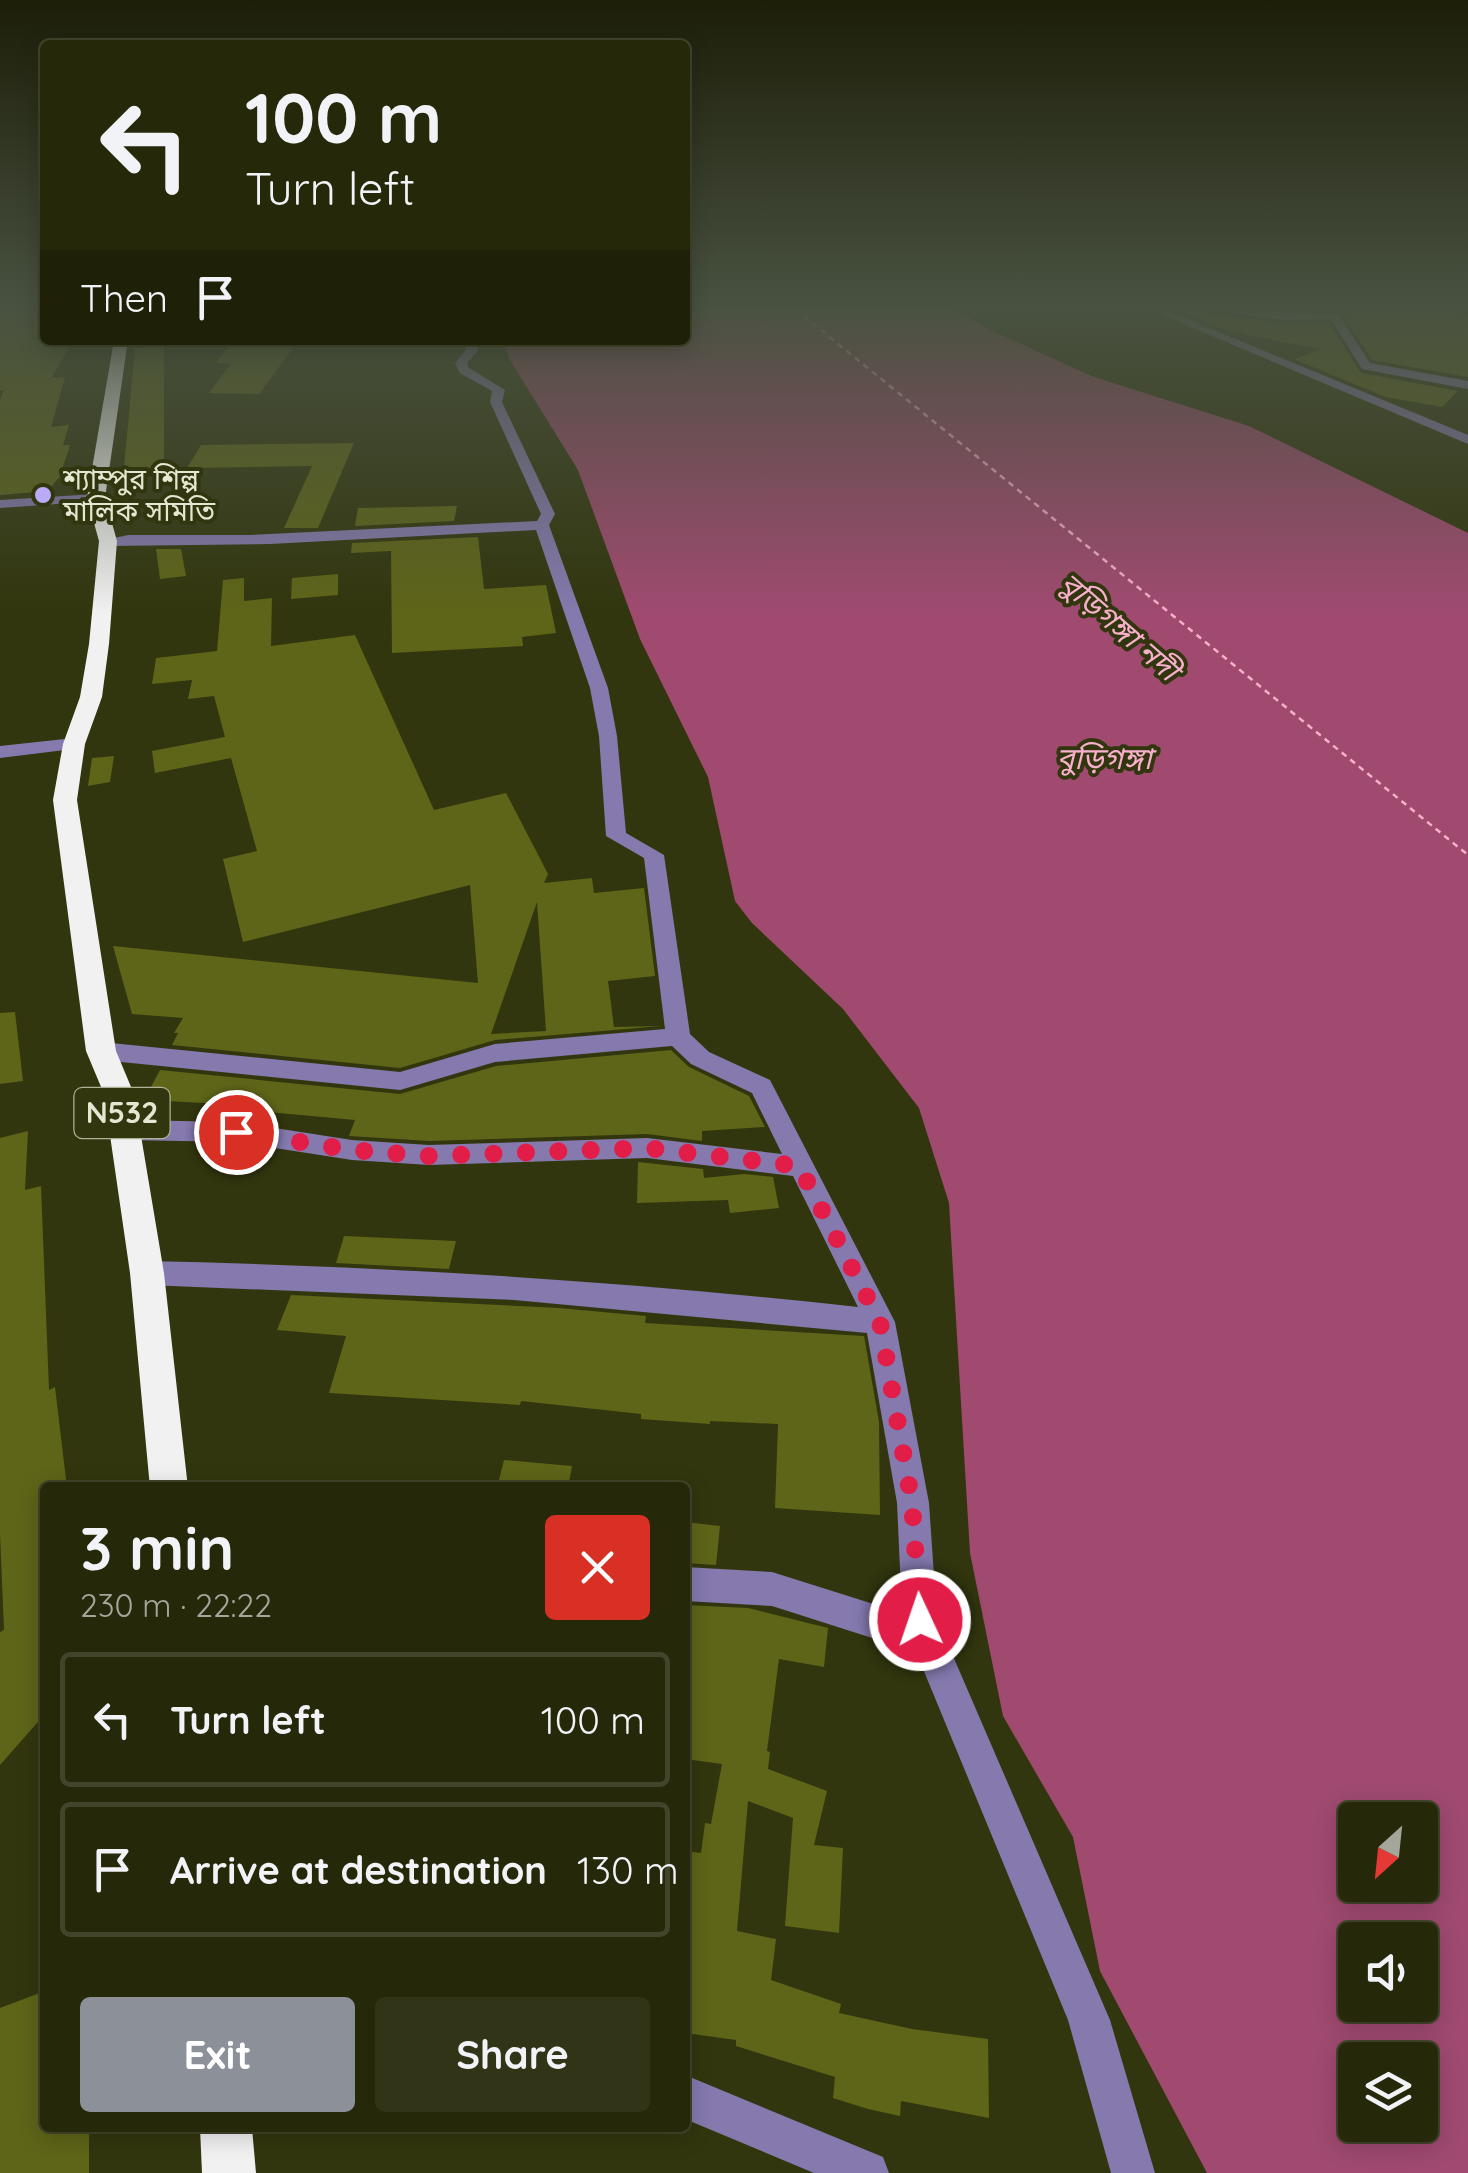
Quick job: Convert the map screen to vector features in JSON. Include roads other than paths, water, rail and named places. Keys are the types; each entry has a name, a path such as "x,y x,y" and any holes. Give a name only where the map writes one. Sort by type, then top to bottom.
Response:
{"highway":[{"name":"N532","path":"110,410 96,498 108,542 91,696 74,744 65,800 101,1051 118,1094 147,1273 168,1482"},
{"path":"226,2132 229,2173"}],"street":[{"path":"500,410 548,514 542,525 599,688 608,736 616,836 654,855 678,1037 700,1058 761,1087 880,1322 912,1503 920,1620 1089,2020 1133,2173"},
{"path":"1395,410 1468,440"},
{"path":"0,504 96,498"},
{"path":"108,542 160,536 268,539 329,532 542,525"},
{"path":"0,752 74,744"},
{"path":"101,1051 400,1081 495,1053 678,1037"},
{"path":"125,1130 236,1132 352,1150 429,1156 647,1148 799,1166"},
{"path":"147,1273 358,1277 562,1288 880,1322"},
{"path":"690,1584 772,1589 928,1638"},
{"path":"690,2099 867,2173"}],"water":[{"name":"বুড়িগঙ্গা","path":"541,410 1200,410 1249,426 1468,533 1468,2173 1207,2173 1100,1971 1073,1837 1003,1716 970,1553 949,1203 919,1108 843,1009 752,923 735,901 708,777 640,639 578,470"}],"place":[{"name":"শ্যাম্পুর শিল্প মালিক সমিতি","path":"43,495"}],"water label":[{"name":"বুড়িগঙ্গা নদী","path":"1119,627"}]}
